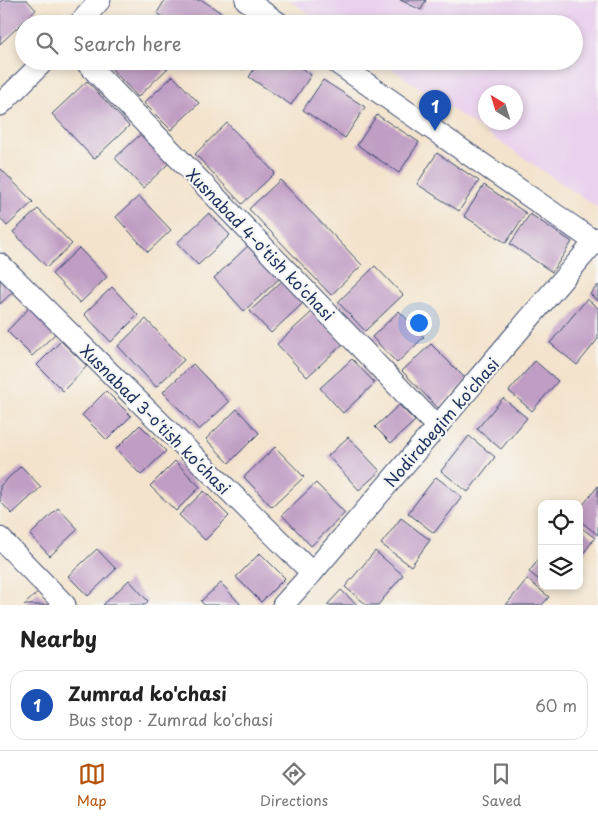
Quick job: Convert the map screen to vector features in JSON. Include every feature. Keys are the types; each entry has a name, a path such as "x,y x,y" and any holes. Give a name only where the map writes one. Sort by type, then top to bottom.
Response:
{"street":[{"path":"87,15 100,0"},
{"path":"246,0 267,15"},
{"path":"0,105 35,70"},
{"name":"Xusnabad 4-o'tish ko'chasi","path":"95,70 437,427"},
{"path":"347,70 597,241"},
{"name":"Nodirabegim ko'chasi","path":"283,605 597,241"},
{"name":"Xusnabad 3-o'tish ko'chasi","path":"0,264 312,573"},
{"path":"0,538 65,605"}],"shaded area":[{"path":"289,0 598,0 598,208 482,130 523,130 523,85 478,85 478,127 393,70 583,70 583,15 311,15"}],"building":[{"path":"2,0 27,0 36,10 31,15 15,15 15,30 0,44 0,2"},
{"path":"165,0 202,0 224,15 160,15 157,13"},
{"path":"400,0 426,0 421,10"},
{"path":"113,70 166,70 138,97"},
{"path":"253,70 304,70 311,75 291,105 249,77"},
{"path":"173,76 199,103 171,130 144,103"},
{"path":"323,80 365,107 345,138 303,110"},
{"path":"87,81 129,126 94,159 52,114"},
{"path":"377,115 419,142 399,173 357,145"},
{"path":"227,123 275,173 242,204 195,154"},
{"path":"142,133 169,163 143,188 115,158"},
{"path":"437,153 479,181 459,211 417,184"},
{"path":"0,168 33,202 7,226 0,218"},
{"path":"280,180 362,265 331,295 249,209"},
{"path":"484,185 526,213 506,243 464,216"},
{"path":"139,196 171,230 148,252 116,217"},
{"path":"38,209 72,244 47,267 13,232"},
{"path":"209,213 230,235 198,265 177,243"},
{"path":"530,214 572,242 552,272 510,244"},
{"path":"249,245 280,278 244,311 214,278"},
{"path":"79,248 107,277 80,303 52,274"},
{"path":"375,266 403,295 365,331 338,302"},
{"path":"0,271 17,288 0,304"},
{"path":"282,281 303,303 271,333 250,311"},
{"path":"598,285 598,301 590,294"},
{"path":"112,287 138,315 111,342 84,314"},
{"path":"587,299 598,308 598,339 577,365 550,343"},
{"path":"31,306 57,332 32,356 7,331"},
{"path":"313,311 343,344 307,377 277,344"},
{"path":"399,311 424,337 397,363 372,337"},
{"path":"146,319 184,360 156,387 118,346"},
{"path":"61,341 87,366 63,391 37,365"},
{"path":"431,344 467,380 438,408 402,371"},
{"path":"352,359 375,383 343,413 320,388"},
{"path":"535,361 558,381 532,411 509,391"},
{"path":"193,364 229,402 199,430 163,392"},
{"path":"106,391 131,416 107,440 82,415"},
{"path":"503,398 527,418 501,449 477,429"},
{"path":"399,405 415,421 391,443 375,427"},
{"path":"237,409 259,433 229,463 206,439"},
{"path":"140,425 166,451 141,475 116,449"},
{"path":"469,436 495,457 468,492 441,471"},
{"path":"348,437 380,471 359,490 328,456"},
{"path":"275,447 304,477 272,507 244,477"},
{"path":"175,461 200,487 176,511 150,486"},
{"path":"21,466 41,487 12,514 0,501 0,486"},
{"path":"436,477 462,497 434,533 408,513"},
{"path":"316,483 345,513 311,546 282,515"},
{"path":"598,486 598,535 583,523 583,505"},
{"path":"204,491 229,516 205,540 179,515"},
{"path":"58,508 78,529 50,556 30,535"},
{"path":"401,518 430,540 411,566 381,544"},
{"path":"583,529 595,538 583,554"},
{"path":"97,549 116,569 88,596 68,576"},
{"path":"375,551 403,575 378,605 367,605 345,587"},
{"path":"260,553 285,578 261,602 236,577"},
{"path":"538,560 538,579 529,572"},
{"path":"527,579 538,590 549,597 542,605 506,605"},
{"path":"129,580 148,601 145,605 103,605"},
{"path":"221,583 241,605 204,605 201,601"},
{"path":"341,590 357,605 327,605"},
{"path":"38,592 50,605 24,605"}],"place":[{"name":"Zumrad ko'chasi","path":"435,131"}]}
